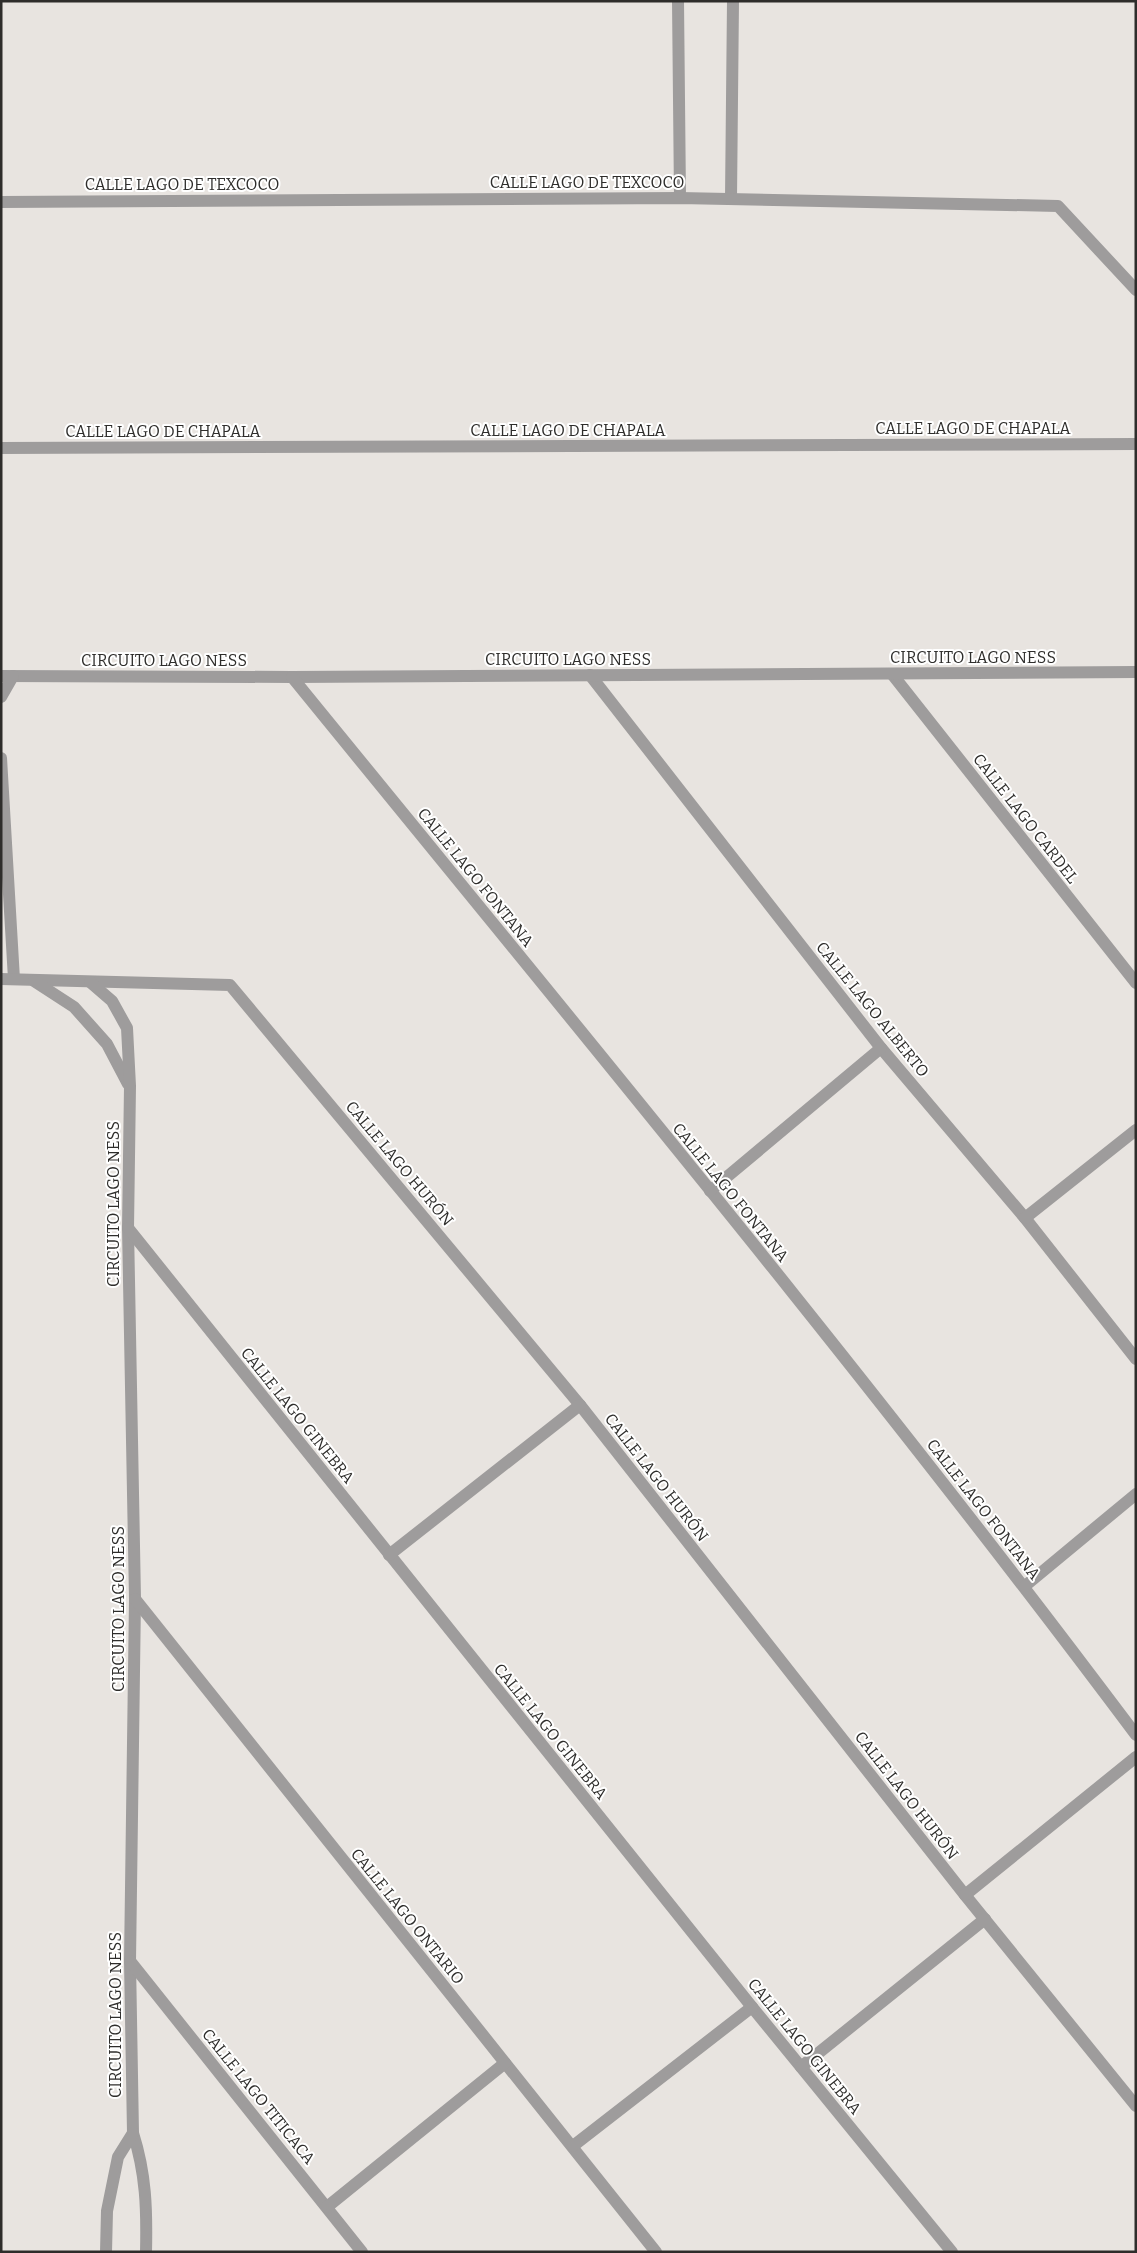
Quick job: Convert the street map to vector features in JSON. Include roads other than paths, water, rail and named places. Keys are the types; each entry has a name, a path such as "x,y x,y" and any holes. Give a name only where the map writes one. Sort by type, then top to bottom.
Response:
{"street":[{"path":"678,1 680,198"},
{"path":"731,198 733,1"},
{"name":"CALLE LAGO DE TEXCOCO","path":"1,202 731,198 1058,206 1136,290"},
{"name":"CALLE LAGO DE CHAPALA","path":"1,448 1136,444"},
{"name":"CIRCUITO LAGO NESS","path":"7,676 292,677 1136,672"},
{"name":"CALLE LAGO CARDEL","path":"892,674 1136,983"},
{"name":"CALLE LAGO ALBERTO","path":"590,675 880,1048 1025,1218 1136,1359"},
{"path":"1,697 7,676"},
{"name":"CALLE LAGO FONTANA","path":"292,677 710,1191 1025,1586 1136,1735"},
{"name":"CIRCUITO LAGO NESS","path":"1,758 7,979 34,981 74,1007 107,1044 130,1086"},
{"name":"CALLE LAGO HURÓN","path":"34,981 230,985 580,1405 965,1895 1136,2106"},
{"name":"CIRCUITO LAGO NESS","path":"90,982 112,1001 127,1028 130,1086 128,1228 135,1599 130,1961 132,2133 141,2158 147,2202 146,2252"},
{"path":"710,1191 880,1048"},
{"path":"1025,1218 1136,1130"},
{"name":"CALLE LAGO GINEBRA","path":"128,1228 752,2007 952,2252"},
{"path":"389,1555 580,1405"},
{"path":"1025,1586 1136,1494"},
{"name":"CALLE LAGO ONTARIO","path":"135,1599 656,2252"},
{"path":"965,1895 1136,1757"},
{"path":"801,2067 985,1919"},
{"name":"CALLE LAGO TITICACA","path":"130,1961 362,2252"},
{"path":"573,2146 752,2007"},
{"path":"327,2207 504,2063"},
{"path":"106,2252 108,2210 118,2157 132,2133"}]}
